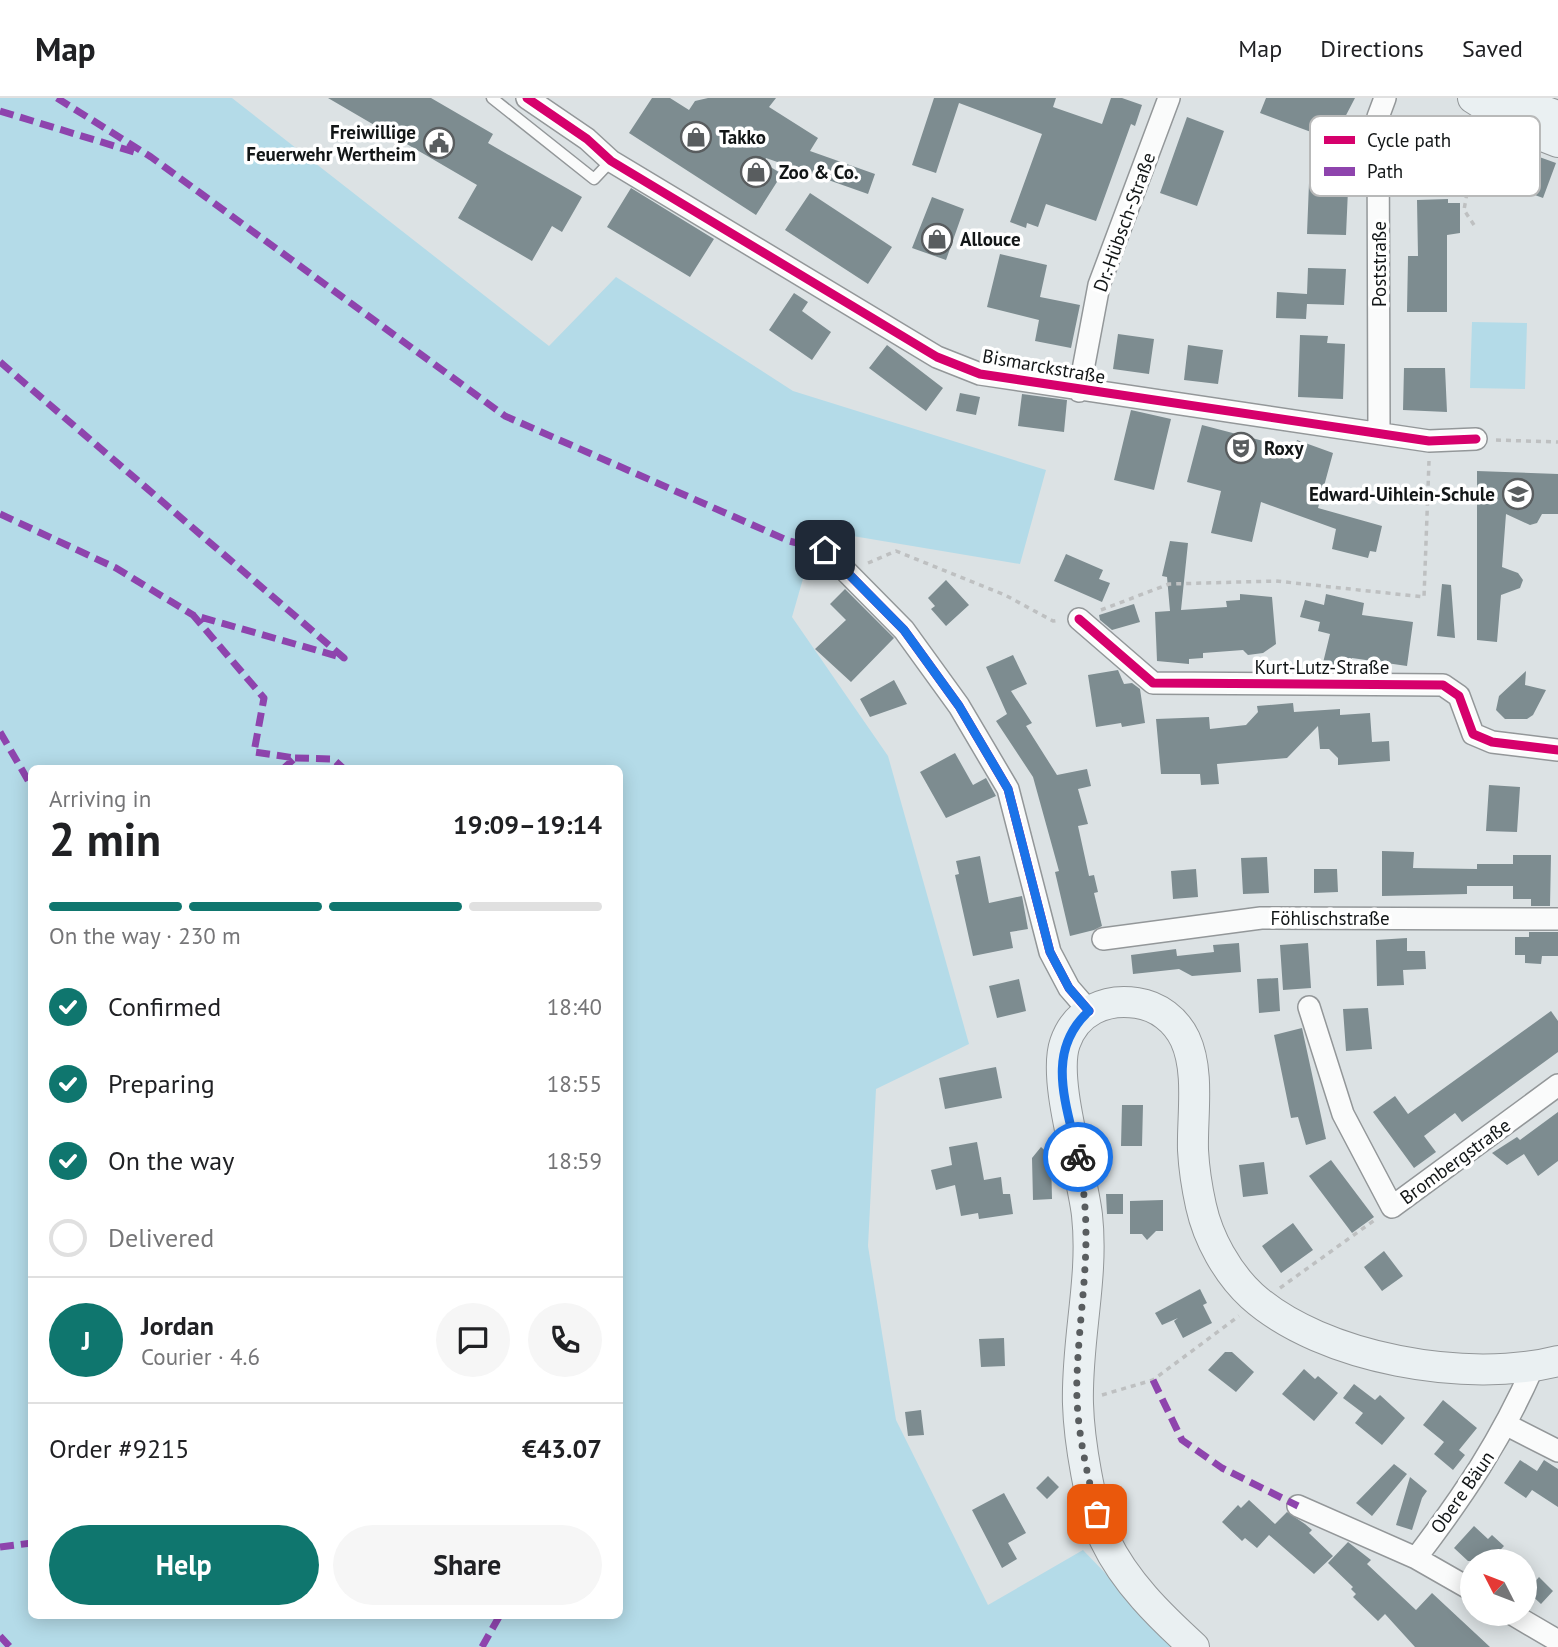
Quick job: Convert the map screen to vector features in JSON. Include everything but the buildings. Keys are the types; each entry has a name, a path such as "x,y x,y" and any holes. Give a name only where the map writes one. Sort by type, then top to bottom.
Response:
{"main road":[{"path":"1478,109 1526,105 1558,116"},
{"path":"1478,109 1494,116"},
{"path":"1540,135 1558,142"},
{"path":"1194,1647 1167,1623 1127,1577 1104,1538 1080,1446 1077,1377 1088,1265 1088,1220 1062,1080 1062,1052 1072,1029 1089,1011 1114,1001 1148,1004 1166,1015 1186,1040 1192,1063 1193,1154 1202,1210 1220,1254 1240,1283 1258,1301 1327,1339 1377,1355 1463,1368 1546,1364"}],"street":[{"name":"Bismarckstraße","path":"527,98 549,107 611,161 937,357 980,374 1286,421 1379,431 1429,441 1476,439"},
{"name":"Dr.-Hübsch-Straße","path":"1079,391 1099,285 1169,98"},
{"name":"Poststraße","path":"1378,116 1385,98"},
{"name":"Poststraße","path":"1379,196 1379,431"},
{"path":"825,550 904,630 959,706 1008,789 1050,952 1069,988 1089,1011"},
{"name":"Kurt-Lutz-Straße","path":"1079,619 1153,683 1443,685 1459,696 1473,734 1492,742 1558,750"},
{"name":"Föhlischstraße","path":"1103,939 1261,918 1558,919"},
{"name":"Brombergstraße","path":"1309,1007 1343,1114 1392,1207 1558,1086"},
{"name":"Obere Bäun","path":"1416,1558 1454,1508 1546,1364"},
{"path":"1507,1425 1558,1451"},
{"path":"1298,1506 1416,1558 1460,1583"},
{"path":"1532,1626 1558,1641"}],"lane":[{"path":"492,98 594,179 611,161"}],"path":[{"path":"1466,196 1464,210 1474,225"},
{"path":"1476,439 1558,442"},
{"path":"859,560 864,565 896,551 1005,595 1053,621 1079,619 1169,584 1276,581 1424,597 1429,441"}],"shaded area":[{"path":"0,98 232,98 549,346 616,277 793,391 1046,470 1020,564 817,530 792,617 888,756 969,1044 876,1089 868,1246 896,1420 988,1605 1083,1550 1176,1647 0,1647"},
{"path":"1472,322 1527,323 1525,389 1470,388"}],"marked path":[{"path":"57,98 151,157 505,416 789,541 825,550"},
{"path":"0,111 134,152"},
{"path":"0,362 344,658 193,615 264,698 254,752 295,758 287,765"},
{"path":"0,514 116,568 193,615"},
{"path":"0,732 28,780"},
{"path":"295,758 333,759 340,765"},
{"path":"1153,1380 1182,1440 1222,1468 1298,1506"},
{"path":"0,1547 28,1544"},
{"path":"482,1647 498,1619"},
{"path":"0,1636 10,1647"}],"cycle path":[{"path":"527,98 587,139 611,161 937,357 980,374 1429,441 1476,439"},
{"path":"825,550 904,630 959,706 1008,789 1050,952 1069,988 1089,1011"},
{"path":"1079,619 1153,683 1443,685 1459,696 1473,734 1492,742 1558,750"}],"way so far":[{"path":"1078,1157 1088,1220 1088,1265 1077,1377 1078,1419 1080,1446 1097,1514"}],"place":[{"name":"Takko","path":"696,137"},
{"name":"Freiwillige Feuerwehr Wertheim","path":"439,143"},
{"name":"Zoo & Co.","path":"756,172"},
{"name":"Allouce","path":"937,239"},
{"name":"Roxy","path":"1241,448"},
{"name":"Edward-Uihlein-Schule","path":"1518,494"}],"route":[{"path":"825,550 904,630 959,706 1008,789 1050,952 1069,988 1089,1011 1072,1029 1062,1052 1062,1080 1078,1157"}]}
